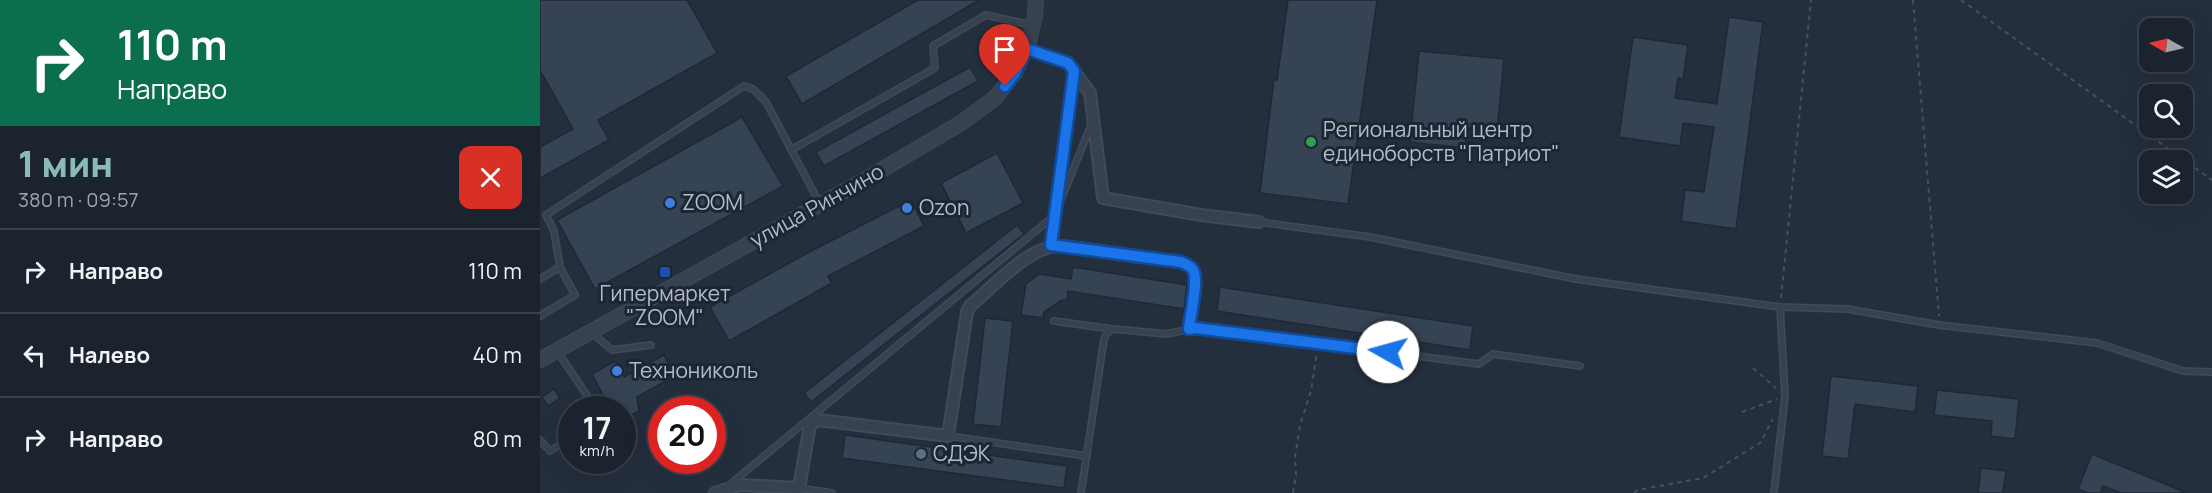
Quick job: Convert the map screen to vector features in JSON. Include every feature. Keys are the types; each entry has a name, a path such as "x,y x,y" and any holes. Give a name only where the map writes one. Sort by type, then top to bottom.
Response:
{"street":[{"name":"улица Ринчино","path":"540,360 961,123 995,98 1015,73 1027,49 1036,0"},
{"path":"1027,49 1068,63 1090,93 1103,198 1201,215 1258,222"},
{"path":"719,491 740,485 799,488 808,432 813,422 823,420 948,436 967,312 970,306 1028,257 1051,245 1181,262 1189,266 1193,270 1195,279 1189,329"}],"lane":[{"path":"791,150 935,68 933,46 986,15 1033,25"},
{"path":"1051,245 1074,71"},
{"path":"540,316 575,295 560,267 554,231 546,215 744,86 753,89 765,102 820,204"},
{"path":"719,491 1055,215 1094,119"},
{"path":"1258,222 1370,237 1576,279 1780,307 1847,309 1939,325 2097,343 2183,371 2212,372"},
{"path":"540,279 560,267"},
{"path":"1774,493 1785,396 1780,307"},
{"path":"1054,321 1167,334 1195,328 1479,364 1493,354 1580,366"},
{"path":"1081,493 1104,339 1113,329"},
{"path":"590,332 612,350 633,348 642,344 651,345"},
{"path":"557,350 588,396"},
{"path":"948,436 1087,456"},
{"path":"540,440 550,451 558,446"},
{"path":"799,488 832,493"}],"path":[{"path":"1780,307 1810,0"},
{"path":"1913,0 1939,325"},
{"path":"1961,0 2212,180"},
{"path":"1293,493 1300,425 1311,391 1319,344"},
{"path":"1742,412 1785,396 1753,368"},
{"path":"1634,493 1638,490 1702,478 1760,443 1775,415"}],"building":[{"path":"540,0 687,0 717,53 598,120 609,140 540,178 540,147 573,129 540,70"},
{"path":"918,0 979,0 802,104 786,76"},
{"name":"Региональный центр единоборств \"Патриот\"","path":"1288,0 1377,0 1348,204 1260,193 1274,79 1277,80"},
{"path":"1729,17 1763,22 1736,229 1681,221 1685,190 1704,192 1714,127 1683,123 1680,146 1619,137 1633,37 1688,45 1683,79 1678,78 1675,98 1717,104"},
{"path":"1419,51 1504,59 1497,131 1467,128 1465,148 1410,142"},
{"path":"970,67 978,81 824,166 816,152"},
{"name":"ZOOM","path":"742,117 783,186 595,289 557,220"},
{"path":"997,153 1023,203 966,233 941,183"},
{"path":"911,200 924,226 828,276 832,283 729,341 710,307 813,250"},
{"path":"1017,225 1024,234 811,402 804,393"},
{"path":"1073,267 1187,285 1184,309 1068,291 1067,300 1062,300 1044,312 1043,318 1021,315 1026,284 1039,274 1071,279"},
{"path":"1220,287 1473,326 1470,350 1217,311"},
{"path":"985,318 1013,321 1001,427 973,424"},
{"path":"664,355 675,376 637,397 639,411 636,413 636,396 604,396 592,374 615,361 624,377"},
{"path":"1831,376 1918,386 1915,412 1855,404 1848,459 1822,456"},
{"path":"554,389 559,396 558,399 548,406 542,397"},
{"path":"1937,390 2019,399 2015,439 1991,436 1992,421 1934,415"},
{"path":"845,435 1067,466 1064,488 842,458"},
{"path":"2092,454 2187,493 2121,493 2103,486 2100,493 2088,493 2078,489"},
{"path":"1981,468 2006,471 2003,493 1978,493"}],"place":[{"name":"Региональный центр единоборств \"Патриот\"","path":"1311,142"},
{"name":"ZOOM","path":"670,203"},
{"name":"Ozon","path":"907,208"},
{"name":"Гипермаркет \"ZOOM\"","path":"665,272"},
{"name":"Технониколь","path":"617,371"},
{"name":"СДЭК","path":"921,454"}],"route":[{"path":"1005,86 1015,73 1027,49 1068,63 1074,71 1051,245 1181,262 1189,266 1193,270 1195,279 1189,329 1388,352"}]}
